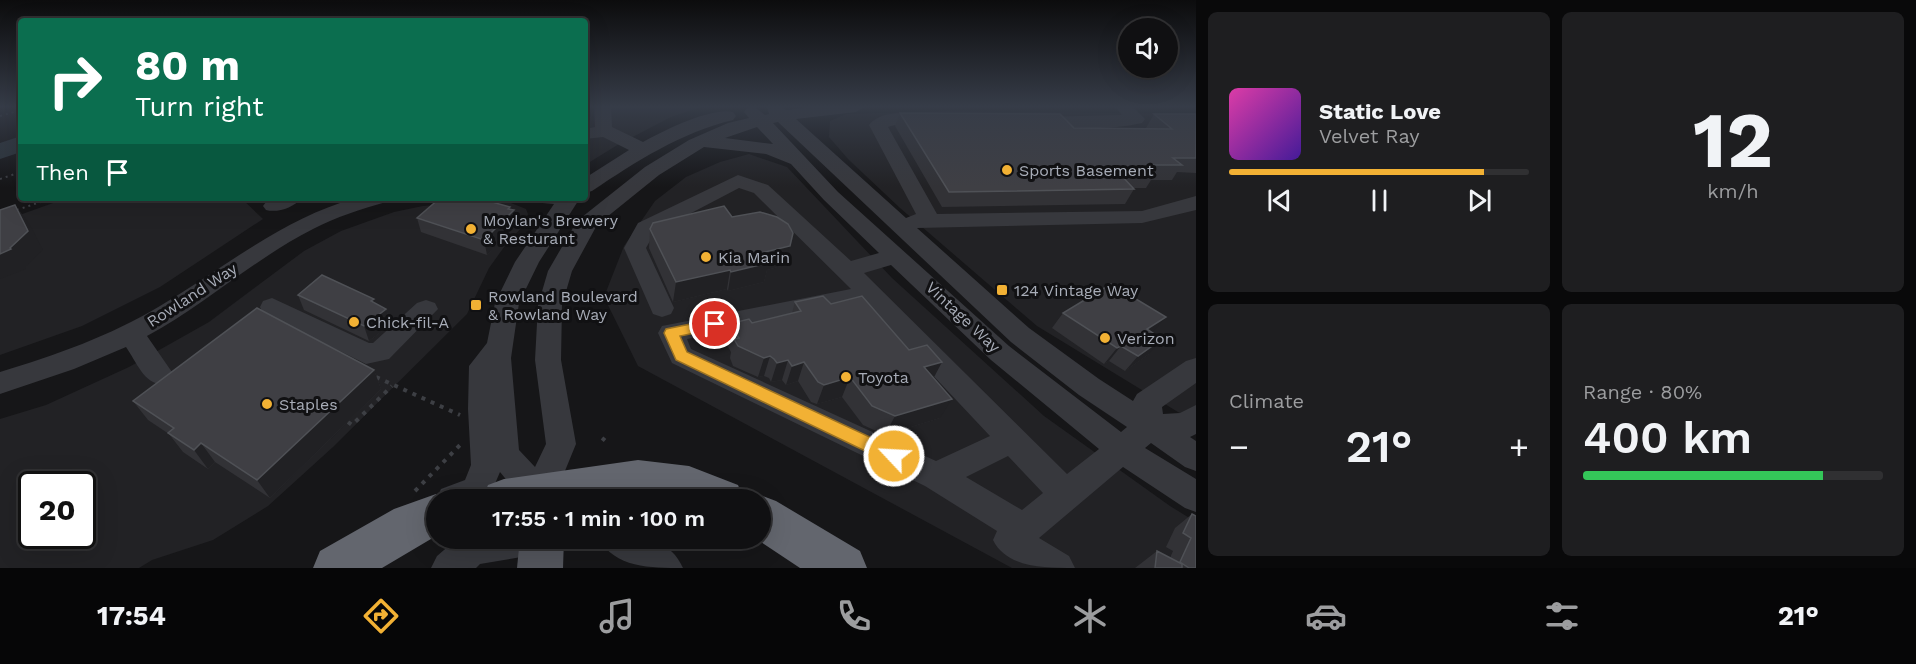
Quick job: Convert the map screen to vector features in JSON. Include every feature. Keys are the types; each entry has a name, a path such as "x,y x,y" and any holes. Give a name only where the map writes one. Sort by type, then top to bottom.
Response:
{"highway":[{"path":"583,489 638,480 689,486 696,489"},
{"path":"337,568 426,510"},
{"path":"771,523 843,568"}],"main road":[{"path":"540,549 540,568"}],"street":[{"path":"611,134 642,149"},
{"path":"534,489 561,444 548,360 549,305 560,271 588,221 590,197 642,149 675,134"},
{"path":"590,197 652,171 696,144 719,134"},
{"name":"Vintage Way","path":"782,134 801,163 831,196 1000,353 1122,450 1196,497"},
{"name":"Vintage Way","path":"793,134 896,222 1020,335 1089,387 1196,457"},
{"path":"883,134 930,220"},
{"path":"696,144 740,142 760,145 801,163"},
{"path":"662,308 635,248 646,228 738,181 761,189 847,270 1066,495"},
{"name":"Rowland Way","path":"0,383 78,356 130,333 166,314 295,229 346,207 368,201"},
{"path":"523,489 504,455 498,358 507,303 527,262 556,214 567,201"},
{"path":"896,222 1142,217 1191,208"},
{"path":"847,270 897,256"},
{"path":"870,294 671,333 681,356 936,476 1023,530"},
{"path":"272,307 366,354 380,352 426,309"},
{"path":"130,333 160,375"},
{"path":"476,489 487,465 482,410 483,366 500,346"},
{"path":"1149,427 1148,402 1196,369"},
{"path":"1057,568 1010,540 1149,427 1187,425 1196,417"},
{"path":"936,476 1012,440"},
{"path":"449,568 472,549"},
{"path":"634,549 665,568"}],"path":[{"path":"0,179 18,173"},
{"path":"10,213 44,201"},
{"path":"348,422 352,425 392,386"},
{"path":"602,438 609,444"},
{"path":"441,489 462,444"}],"shaded area":[{"path":"588,134 639,134 588,163"},
{"path":"829,134 1196,134 1196,423 1037,326 900,208 848,159 829,137"},
{"path":"749,154 787,167 892,278 1044,416 1196,522 1196,568 1012,568 638,366 604,297 624,246 655,201 686,177 720,162"},
{"path":"59,201 244,201 263,219 160,287 82,326 0,355 0,222"},
{"path":"511,203 526,209 528,214 525,224 507,243 489,268 467,314 333,447 268,506 213,540 152,560 139,568 0,568 0,419 46,405 129,367 209,322 304,251 341,231 394,212 423,206"}],"building":[{"name":"Sports Basement","path":"913,134 1196,134 1196,158 1173,158 1182,165 1147,165 1155,173 1119,173 1134,189 949,192"},
{"path":"437,201 489,201 514,210 484,240 417,218"},
{"path":"15,205 28,231 11,249 0,254 0,210"},
{"path":"724,206 732,217 760,212 777,217 788,224 793,233 790,246 761,253 768,263 676,282 650,229 653,223"},
{"path":"322,275 374,299 371,301 386,309 364,326 298,295"},
{"path":"1111,284 1166,317 1147,329 1162,339 1138,356 1121,346 1117,348 1063,313"},
{"name":"Toyota","path":"823,296 831,304 862,296 909,350 927,345 942,362 924,367 952,399 895,416 872,406 850,377 824,385 818,382 804,362 792,366 788,360 777,363 770,356 764,358 738,346 734,339 739,338 729,324 749,319 752,323 801,311 795,302"},
{"name":"Staples","path":"257,308 374,370 257,480 201,443 194,450 168,433 174,428 133,401"},
{"path":"1192,514 1196,516 1196,568 1189,568 1180,562 1191,538 1183,533"},
{"path":"1157,551 1182,564 1182,568 1155,568"}],"waterway":[{"path":"0,151 18,145"}],"place":[{"name":"Sports Basement","path":"1007,170"},
{"name":"Moylan's Brewery & Resturant","path":"471,229"},
{"name":"Kia Marin","path":"706,257"},
{"name":"124 Vintage Way","path":"1002,290"},
{"name":"Rowland Boulevard & Rowland Way","path":"476,305"},
{"name":"Chick-fil-A","path":"354,322"},
{"name":"Verizon","path":"1105,338"},
{"name":"Toyota","path":"846,377"},
{"name":"Staples","path":"267,404"}],"route":[{"path":"715,324 671,333 681,356 894,456"}]}
